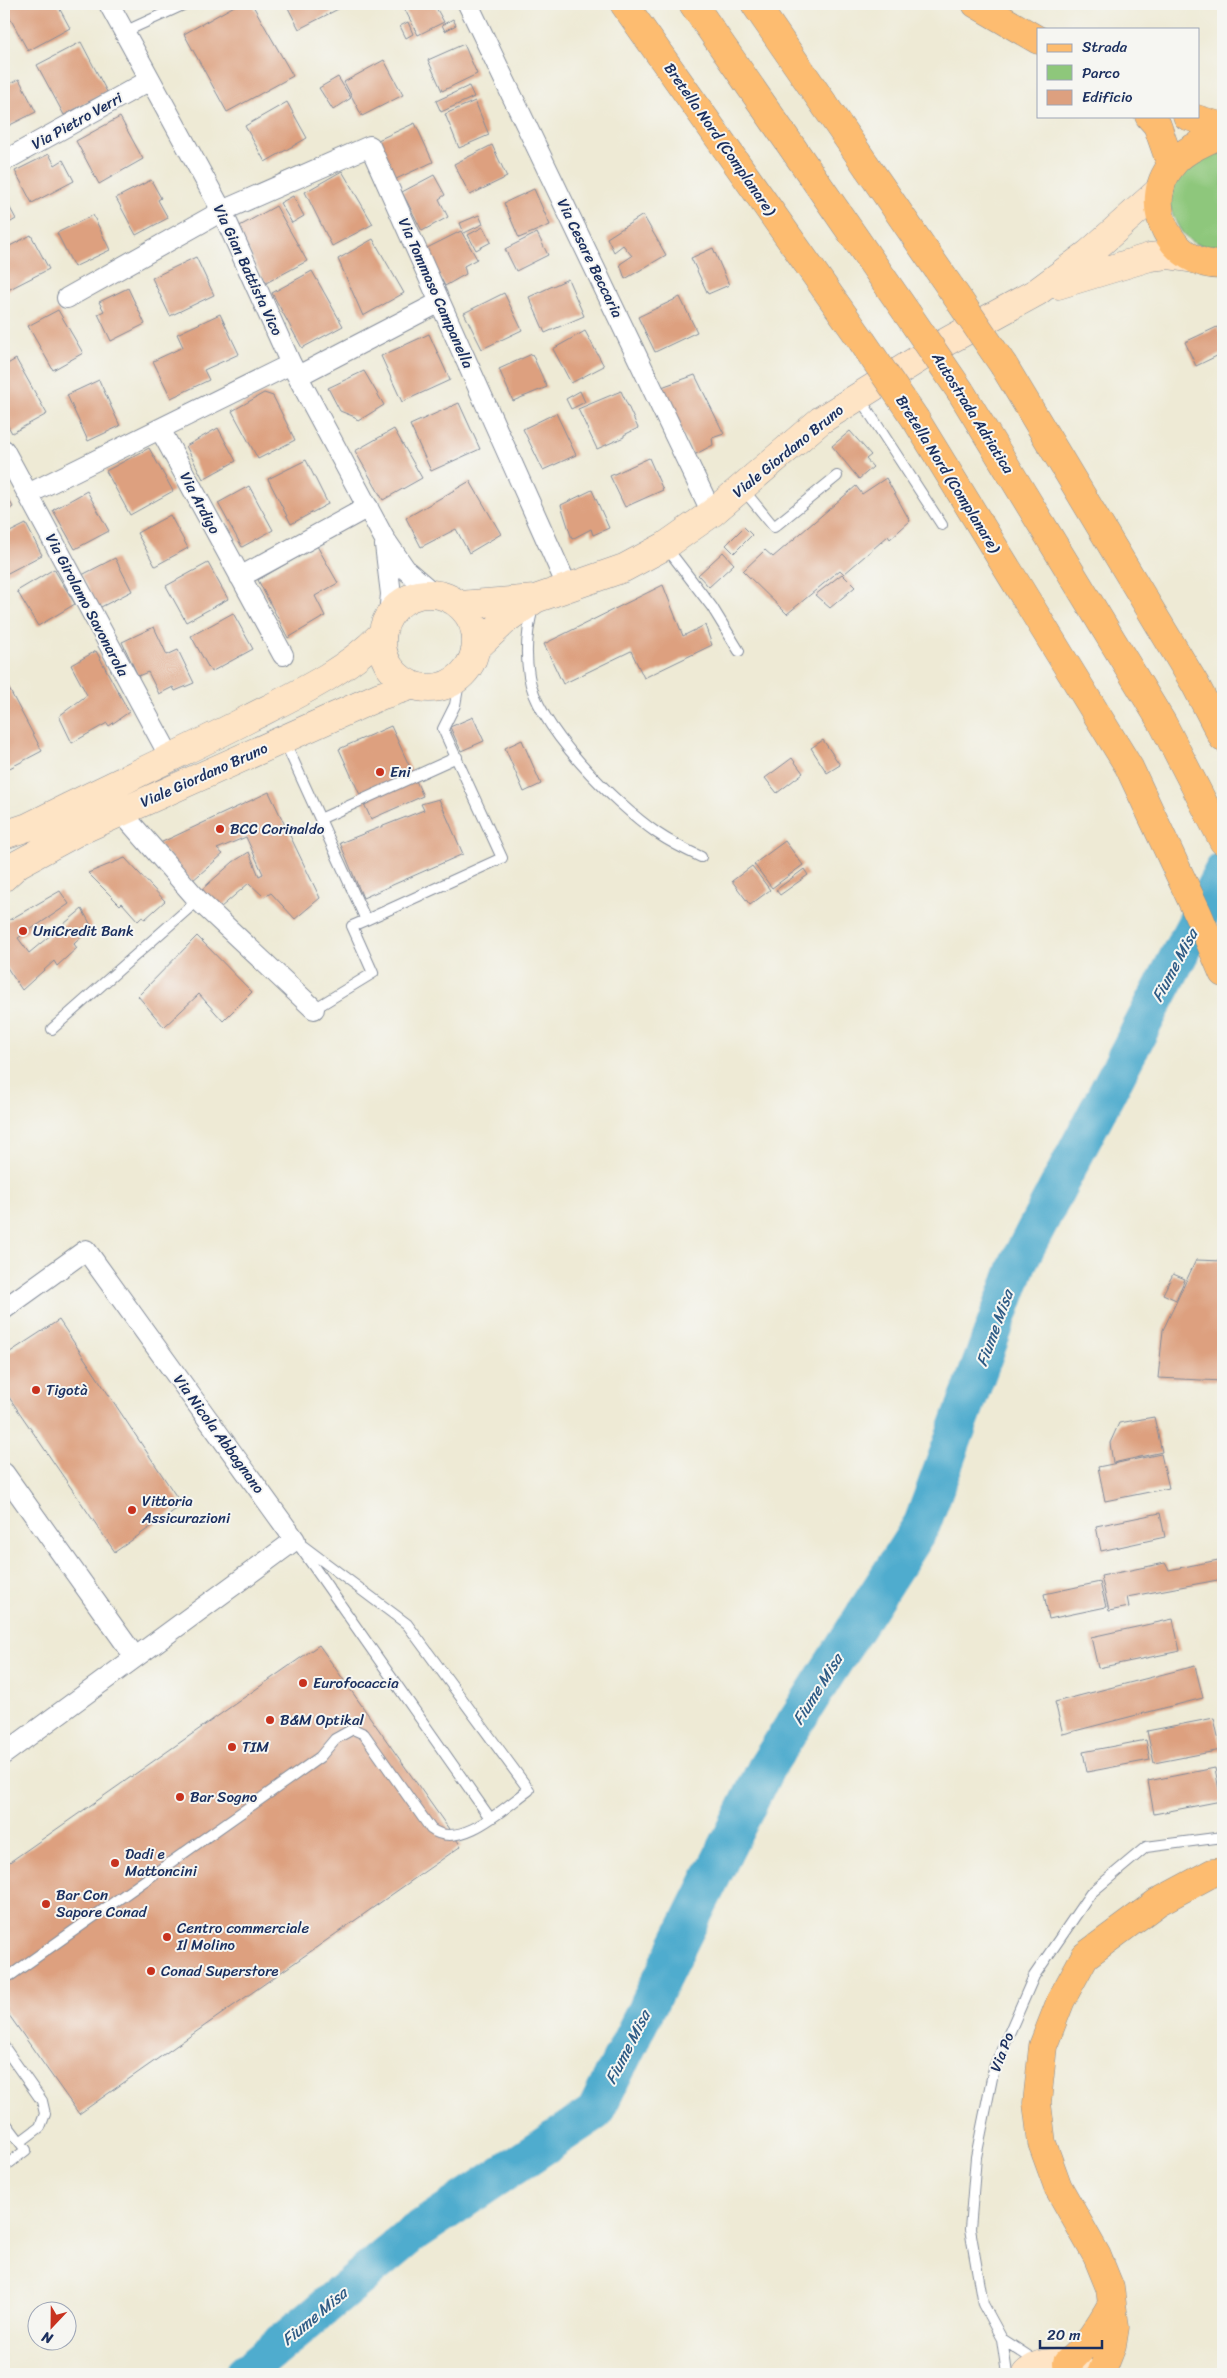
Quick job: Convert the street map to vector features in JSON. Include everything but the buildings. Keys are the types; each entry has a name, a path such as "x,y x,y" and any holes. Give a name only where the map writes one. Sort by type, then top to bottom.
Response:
{"main road":[{"name":"Bretella Nord (Complanare)","path":"624,4 916,420 1129,767 1223,973"},
{"name":"Autostrada Adriatica","path":"693,4 962,392 1163,724 1223,841"},
{"path":"755,4 1004,366 1196,684 1223,738"},
{"path":"976,4 1037,39"},
{"path":"1151,118 1156,125 1171,165"},
{"path":"1194,118 1223,127"},
{"path":"1194,259 1172,242 1164,230 1160,218 1160,190 1171,165 1193,148 1223,133"},
{"path":"1037,292 1088,254 1160,190"},
{"path":"1037,292 1150,257 1168,256 1223,265"},
{"name":"Viale Giordano Bruno","path":"460,605 535,599 624,568 666,546 712,513 822,420 944,343 1037,292"},
{"path":"434,594 448,598 460,605 470,618 476,633 476,648 470,664 460,677 449,684 437,688 412,686 398,678 387,666 382,650 385,625 409,598 434,594"},
{"name":"Viale Giordano Bruno","path":"476,648 508,618 535,599"},
{"name":"Viale Giordano Bruno","path":"4,835 28,827 171,759 327,678 362,655 385,625"},
{"name":"Viale Giordano Bruno","path":"4,877 18,864 39,852 120,812 380,696 412,686"},
{"path":"1101,2374 1112,2346 1115,2327 1110,2288 1097,2256 1058,2187 1042,2143 1037,2103 1043,2046 1060,2000 1085,1956 1158,1902 1212,1873 1223,1872"},
{"path":"1056,2369 1083,2349 1096,2332 1112,2304"}],"street":[{"name":"Via Gian Battista Vico","path":"109,4 222,211 294,370 384,538 406,570 434,594"},
{"name":"Via Cesare Beccaria","path":"468,4 712,513"},
{"name":"Via Pietro Verri","path":"4,161 150,80"},
{"name":"Via Tommaso Campanella","path":"222,211 370,146 568,588"},
{"path":"67,298 222,211"},
{"path":"28,494 160,429 294,370 440,302"},
{"name":"Via Ardigo","path":"160,429 283,655"},
{"name":"Via Girolamo Savonarola","path":"4,450 171,759"},
{"path":"240,577 368,507"},
{"name":"Via Gian Battista Vico","path":"384,538 391,594 385,625"},
{"path":"120,812 198,900 314,1009"},
{"name":"Via Nicola Abbagnano","path":"4,1309 86,1250 295,1540"},
{"path":"4,1473 135,1657"},
{"path":"4,1754 295,1540"}],"lane":[{"path":"124,32 185,4"},
{"path":"858,396 942,525"},
{"path":"742,488 774,527 837,476"},
{"path":"666,546 712,608 739,651"},
{"path":"535,599 529,623 527,649 529,677 537,702 555,733 619,802 656,833 700,857"},
{"path":"314,1009 374,973 352,926 502,858 443,728 455,705 460,677"},
{"path":"284,739 366,920"},
{"path":"320,819 457,757"},
{"path":"52,1029 198,900"},
{"path":"295,1540 490,1818"},
{"path":"4,1978 11,1975 320,1757 336,1739 354,1729 364,1734 431,1829 438,1835 455,1836 471,1831 529,1790 407,1624 295,1540"},
{"name":"Via Po","path":"1007,2374 1002,2340 983,2304 970,2229 976,2157 994,2068 1034,1976 1090,1893 1146,1847 1223,1837"},
{"path":"4,2047 42,2101 45,2114 40,2127 20,2142"},
{"path":"4,2121 26,2150 4,2167"},
{"path":"1002,2340 1056,2369"}],"green space":[{"path":"1223,144 1223,244 1209,246 1198,244 1183,234 1177,225 1165,193 1173,172"}],"waterway":[{"name":"Fiume Misa","path":"244,2374 411,2235 595,2112 766,1768 922,1524 1018,1263 1223,871"}],"place":[{"name":"Eni","path":"380,772"},
{"name":"BCC Corinaldo","path":"220,829"},
{"name":"UniCredit Bank","path":"23,931"},
{"name":"Tigotà","path":"36,1390"},
{"name":"Vittoria Assicurazioni","path":"132,1510"},
{"name":"Eurofocaccia","path":"303,1683"},
{"name":"B&M Optikal","path":"270,1720"},
{"name":"TIM","path":"232,1747"},
{"name":"Bar Sogno","path":"180,1797"},
{"name":"Dadi e Mattoncini","path":"115,1863"},
{"name":"Bar Con Sapore Conad","path":"46,1904"},
{"name":"Centro commerciale Il Molino","path":"167,1937"},
{"name":"Conad Superstore","path":"151,1971"}]}
